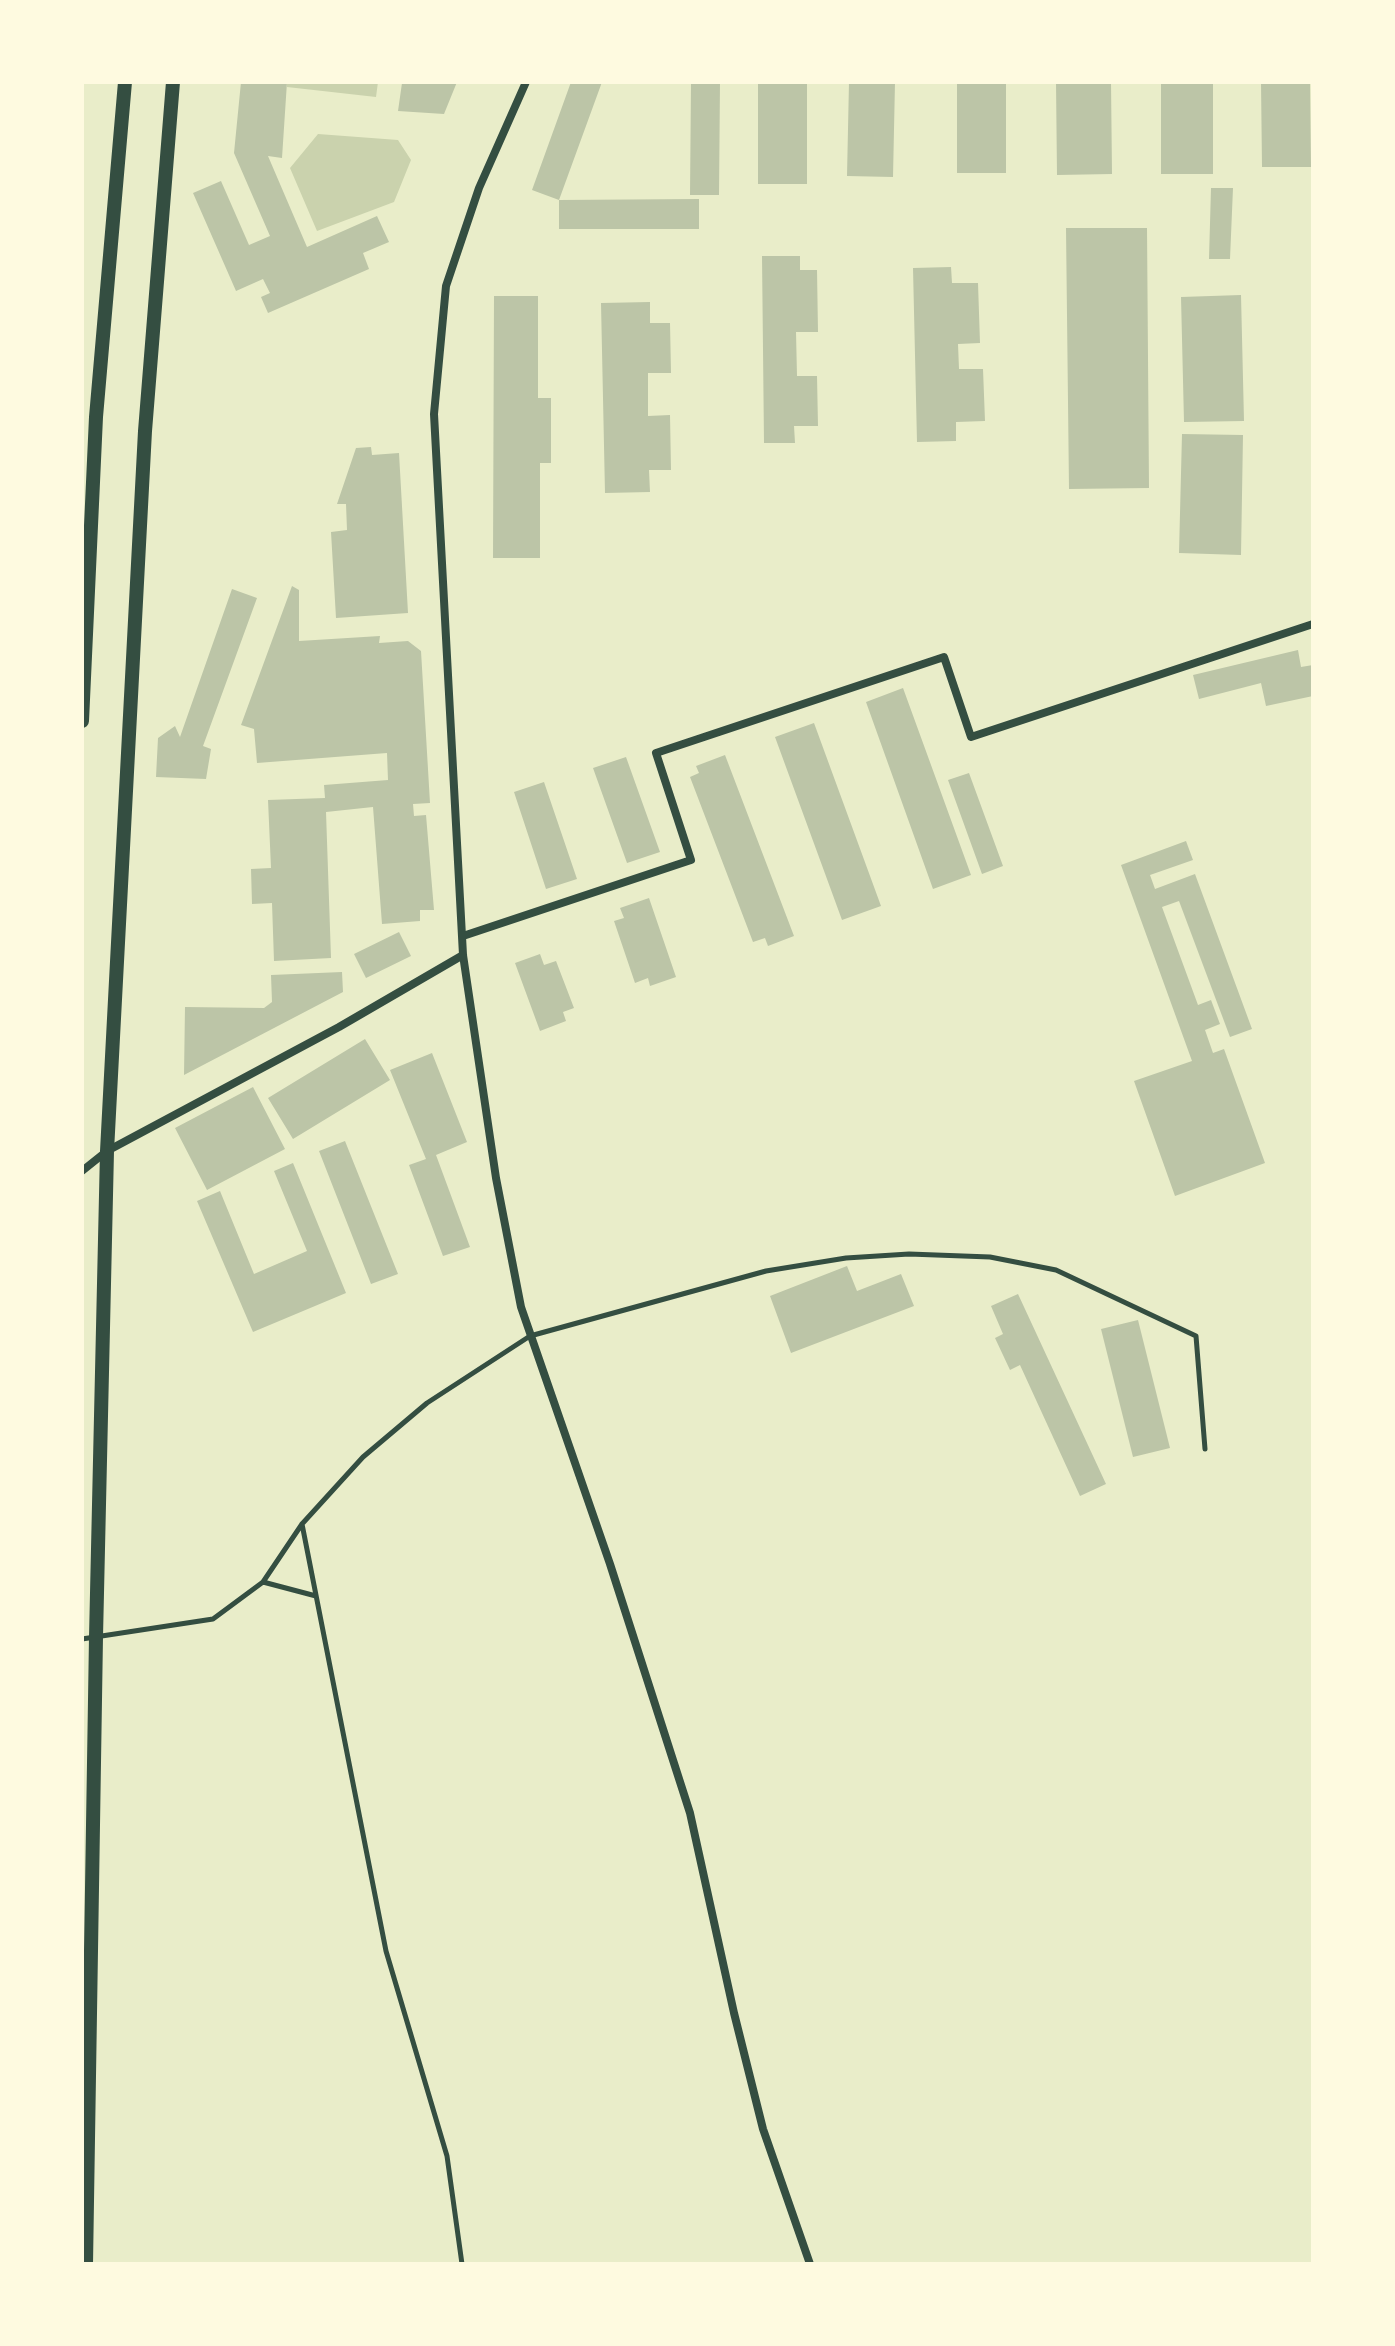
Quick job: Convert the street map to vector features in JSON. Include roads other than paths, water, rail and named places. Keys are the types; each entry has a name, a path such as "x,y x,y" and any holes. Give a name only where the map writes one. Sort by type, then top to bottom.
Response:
{"main road":[{"path":"82,721 96,417 125,82"},
{"path":"86,2264 89,1638 107,1151 145,431 173,82"}],"street":[{"path":"526,82 479,188 446,286 434,414 463,955 496,1178 521,1307 610,1564 690,1813 763,2129 810,2264"},
{"path":"463,936 691,860 656,753 944,657 971,737 1313,624"},
{"path":"82,1171 107,1151 339,1027 463,955"}],"lane":[{"path":"89,1638 213,1619 263,1582 302,1524 363,1457 427,1403 530,1336 766,1271 846,1258 909,1254 990,1257 1056,1270 1196,1336 1205,1449"},
{"path":"302,1524 386,1951 447,2156 462,2264"},
{"path":"263,1582 317,1596"}]}
